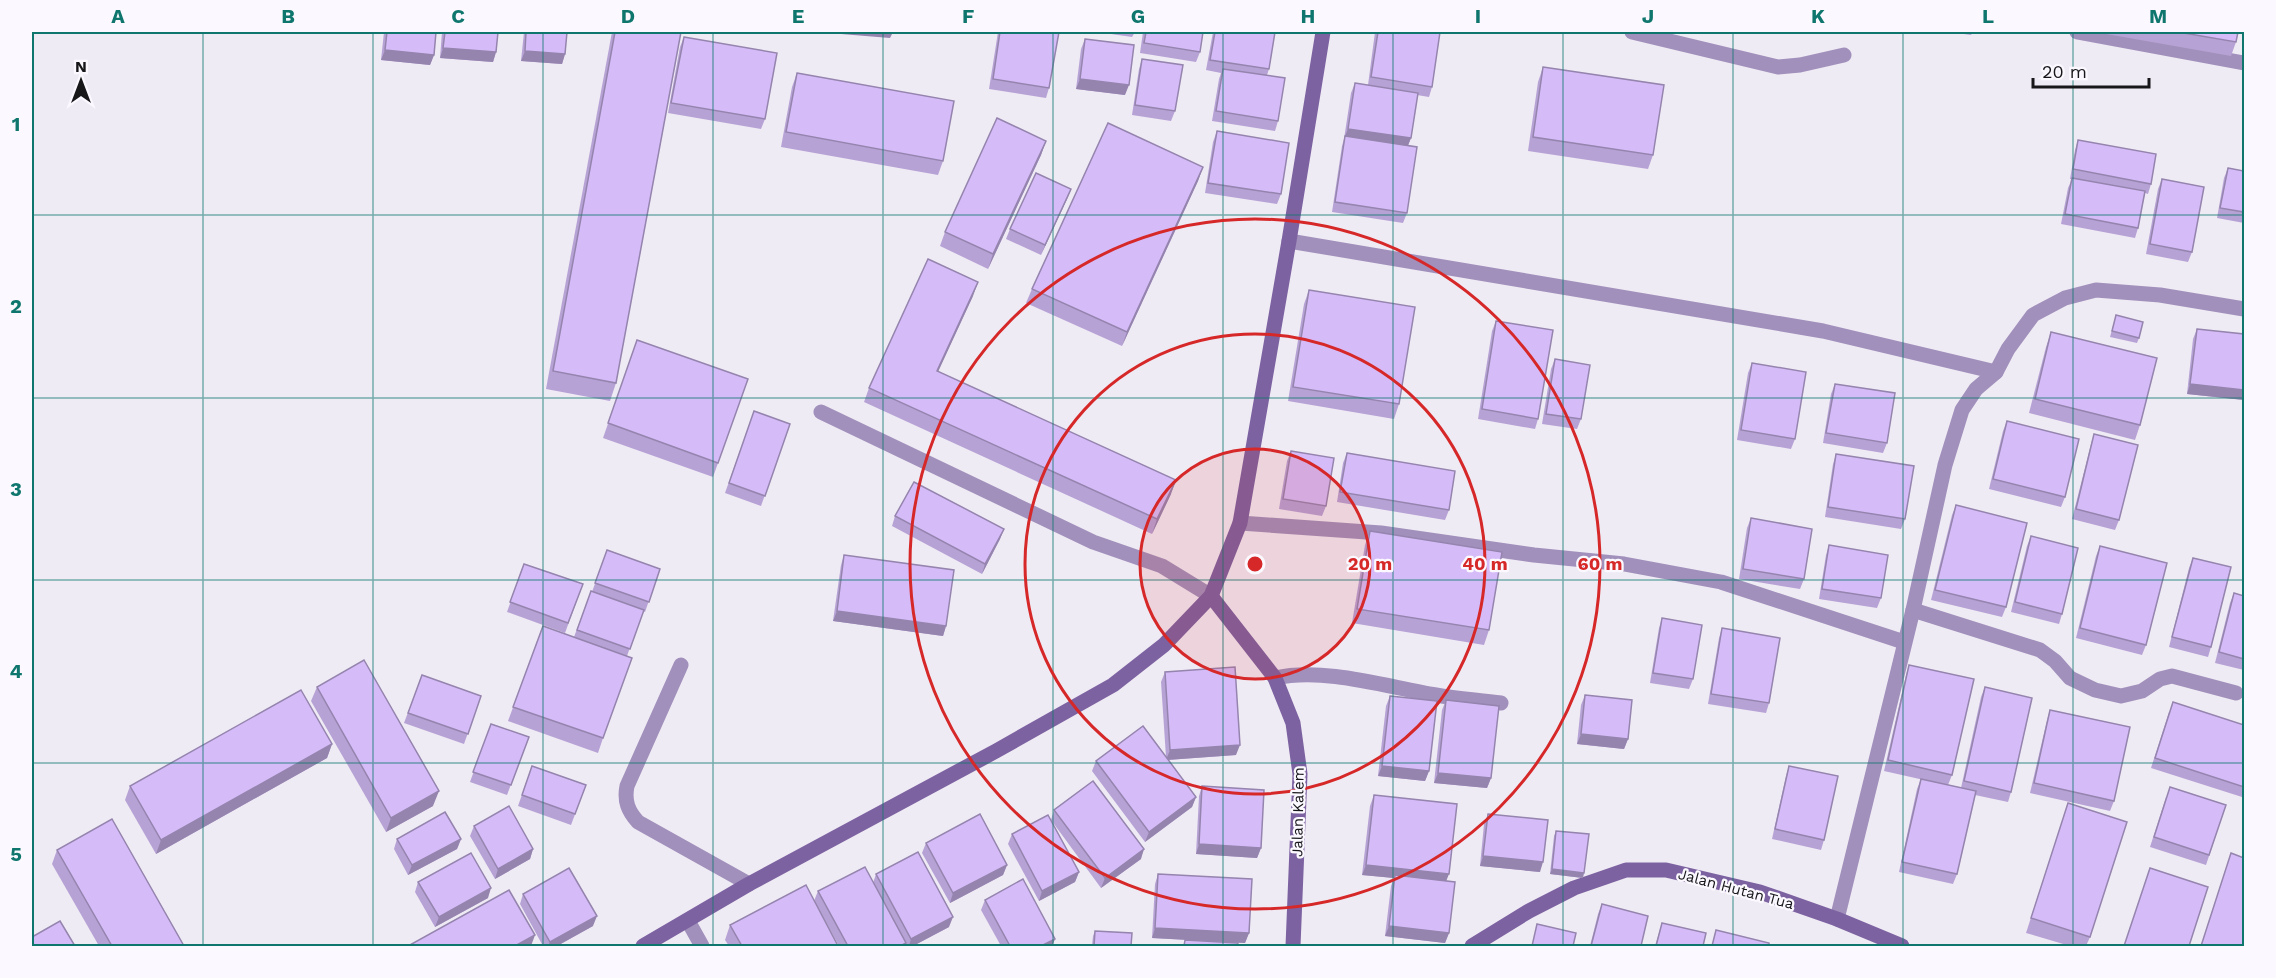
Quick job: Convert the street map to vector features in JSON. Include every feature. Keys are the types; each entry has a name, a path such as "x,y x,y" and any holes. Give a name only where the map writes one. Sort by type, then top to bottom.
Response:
{"main road":[{"path":"643,946 749,884 1113,685 1164,645 1211,596 1240,523 1290,241 1323,32"},
{"name":"Jalan Kalem","path":"1211,596 1275,678 1293,723 1300,774 1293,946"},
{"name":"Jalan Hutan Tua","path":"1472,946 1529,911 1565,893 1626,870 1666,870 1760,892 1837,919 1902,946"}],"street":[{"path":"1632,32 1778,67 1800,65 1844,55"},
{"path":"2077,32 2244,63"},
{"path":"1290,241 1823,331 1996,372"},
{"path":"1837,919 1913,610 1945,465 1962,410 1976,389 1996,372 2008,349 2033,315 2065,298 2097,290 2160,295 2244,309"},
{"path":"822,412 1094,542 1162,566 1211,596"},
{"path":"1240,523 1381,533 1534,555 1624,564 1721,582 1904,642"},
{"path":"1913,610 2040,650 2055,661 2070,678 2095,690 2121,696 2142,691 2160,679 2172,676 2236,693"},
{"path":"681,665 627,786 626,804 629,813 638,822 749,884"},
{"path":"1275,678 1296,673 1387,685 1437,696 1502,703"},
{"path":"688,921 702,946"}],"building":[{"path":"387,32 436,32 434,55 385,50"},
{"path":"445,32 498,32 496,52 443,48"},
{"path":"526,32 567,32 565,54 525,51"},
{"path":"615,32 681,32 616,383 553,371"},
{"path":"1000,32 1059,32 1049,88 993,79"},
{"path":"1146,32 1203,32 1200,52 1144,43"},
{"path":"1215,32 1275,32 1269,69 1210,60"},
{"path":"1378,32 1440,32 1432,87 1371,77"},
{"path":"2178,32 2238,32 2236,42"},
{"path":"684,37 777,53 765,119 671,103"},
{"path":"1085,39 1134,45 1129,85 1080,79"},
{"path":"1142,59 1183,65 1175,111 1135,105"},
{"path":"1543,67 1664,85 1653,155 1533,137"},
{"path":"1223,69 1285,78 1278,121 1216,111"},
{"path":"797,73 954,101 943,161 786,132"},
{"path":"1355,83 1418,93 1411,138 1348,129"},
{"path":"997,118 1046,141 993,254 945,232"},
{"path":"1108,123 1203,167 1127,332 1032,289"},
{"path":"1217,131 1289,143 1281,194 1208,183"},
{"path":"1345,136 1417,147 1407,213 1335,202"},
{"path":"2078,140 2156,154 2151,184 2073,169"},
{"path":"2228,168 2244,171 2244,212 2220,208"},
{"path":"1036,173 1071,189 1045,245 1010,229"},
{"path":"2072,178 2145,191 2138,228 2065,214"},
{"path":"2162,179 2204,187 2192,252 2150,244"},
{"path":"928,259 978,282 937,371 1176,480 1157,519 869,388"},
{"path":"1309,290 1415,307 1399,404 1293,387"},
{"path":"2116,315 2143,322 2139,338 2112,331"},
{"path":"1496,321 1553,330 1538,419 1482,409"},
{"path":"2197,329 2244,334 2244,390 2190,384"},
{"path":"2051,332 2157,358 2140,425 2035,399"},
{"path":"637,340 748,379 718,463 608,423"},
{"path":"1555,359 1590,365 1581,419 1546,414"},
{"path":"1752,363 1806,372 1795,439 1741,430"},
{"path":"1835,384 1895,393 1887,443 1826,433"},
{"path":"754,411 790,424 765,496 729,483"},
{"path":"2007,421 2079,439 2065,497 1993,479"},
{"path":"2094,434 2138,445 2119,520 2076,509"},
{"path":"1291,451 1334,458 1326,506 1283,499"},
{"path":"1347,453 1455,471 1449,510 1340,492"},
{"path":"1836,454 1914,466 1905,519 1828,507"},
{"path":"914,482 1004,529 985,564 895,516"},
{"path":"1956,505 2027,523 2006,607 1935,590"},
{"path":"1751,518 1812,529 1804,579 1743,569"},
{"path":"1370,531 1502,552 1489,630 1357,609"},
{"path":"2031,536 2078,548 2062,614 2015,602"},
{"path":"1829,545 1888,555 1881,598 1822,589"},
{"path":"2100,546 2167,563 2146,645 2080,628"},
{"path":"607,550 660,569 649,602 595,583"},
{"path":"844,555 954,570 946,626 837,611"},
{"path":"2193,558 2231,567 2211,647 2172,637"},
{"path":"524,564 583,584 568,623 510,602"},
{"path":"591,591 644,610 630,649 577,630"},
{"path":"2234,593 2244,596 2244,659 2219,652"},
{"path":"1662,618 1702,625 1693,679 1653,673"},
{"path":"543,626 632,658 603,738 513,707"},
{"path":"1722,628 1780,638 1769,703 1711,694"},
{"path":"364,660 439,791 391,818 317,687"},
{"path":"1909,665 1974,679 1952,775 1888,760"},
{"path":"1235,667 1240,745 1170,750 1165,672"},
{"path":"422,675 481,696 468,734 408,713"},
{"path":"1985,687 2032,698 2011,792 1964,781"},
{"path":"301,690 332,744 161,840 130,786"},
{"path":"1585,695 1632,700 1628,739 1581,734"},
{"path":"1390,696 1437,701 1429,771 1382,766"},
{"path":"1446,700 1499,706 1491,778 1438,773"},
{"path":"2173,702 2244,725 2244,787 2155,758"},
{"path":"2050,710 2130,727 2114,801 2034,783"},
{"path":"491,724 529,737 511,785 473,772"},
{"path":"1143,726 1196,797 1149,832 1096,761"},
{"path":"532,766 586,785 575,814 522,795"},
{"path":"1789,766 1838,776 1824,840 1775,829"},
{"path":"1921,779 1976,791 1957,874 1902,862"},
{"path":"1093,781 1144,849 1105,878 1054,810"},
{"path":"1202,786 1264,790 1261,848 1199,844"},
{"path":"2170,787 2226,805 2209,855 2154,837"},
{"path":"1374,795 1457,804 1449,874 1366,865"},
{"path":"2068,803 2127,822 2090,937 2031,918"},
{"path":"509,806 533,849 498,869 474,826"},
{"path":"445,812 461,839 412,865 397,839"},
{"path":"980,814 1007,865 953,893 926,843"},
{"path":"1488,814 1548,820 1543,862 1483,856"},
{"path":"1048,815 1079,872 1042,891 1012,834"},
{"path":"112,819 184,946 112,946 57,850"},
{"path":"1556,831 1589,834 1584,873 1552,869"},
{"path":"918,852 953,917 911,939 876,874"},
{"path":"471,853 491,888 439,917 418,882"},
{"path":"2231,853 2244,858 2244,946 2201,946"},
{"path":"865,867 906,943 900,946 848,946 818,891"},
{"path":"569,868 597,916 550,942 523,894"},
{"path":"2150,868 2208,887 2189,946 2124,946"},
{"path":"1158,874 1252,879 1249,933 1155,928"},
{"path":"1395,875 1455,882 1449,933 1389,926"},
{"path":"1023,879 1055,939 1041,946 1010,946 985,900"},
{"path":"806,885 838,946 742,946 730,925"},
{"path":"509,890 535,935 515,946 408,946"},
{"path":"1602,904 1648,916 1641,946 1591,946"},
{"path":"60,921 75,946 32,946 32,937"},
{"path":"1662,923 1706,933 1703,946 1656,946"},
{"path":"1537,924 1576,933 1573,946 1532,946"},
{"path":"1716,930 1769,943 1769,946 1712,946"},
{"path":"1095,931 1132,933 1131,946 1094,946"},
{"path":"1185,940 1238,943 1237,946 1184,946"}]}
